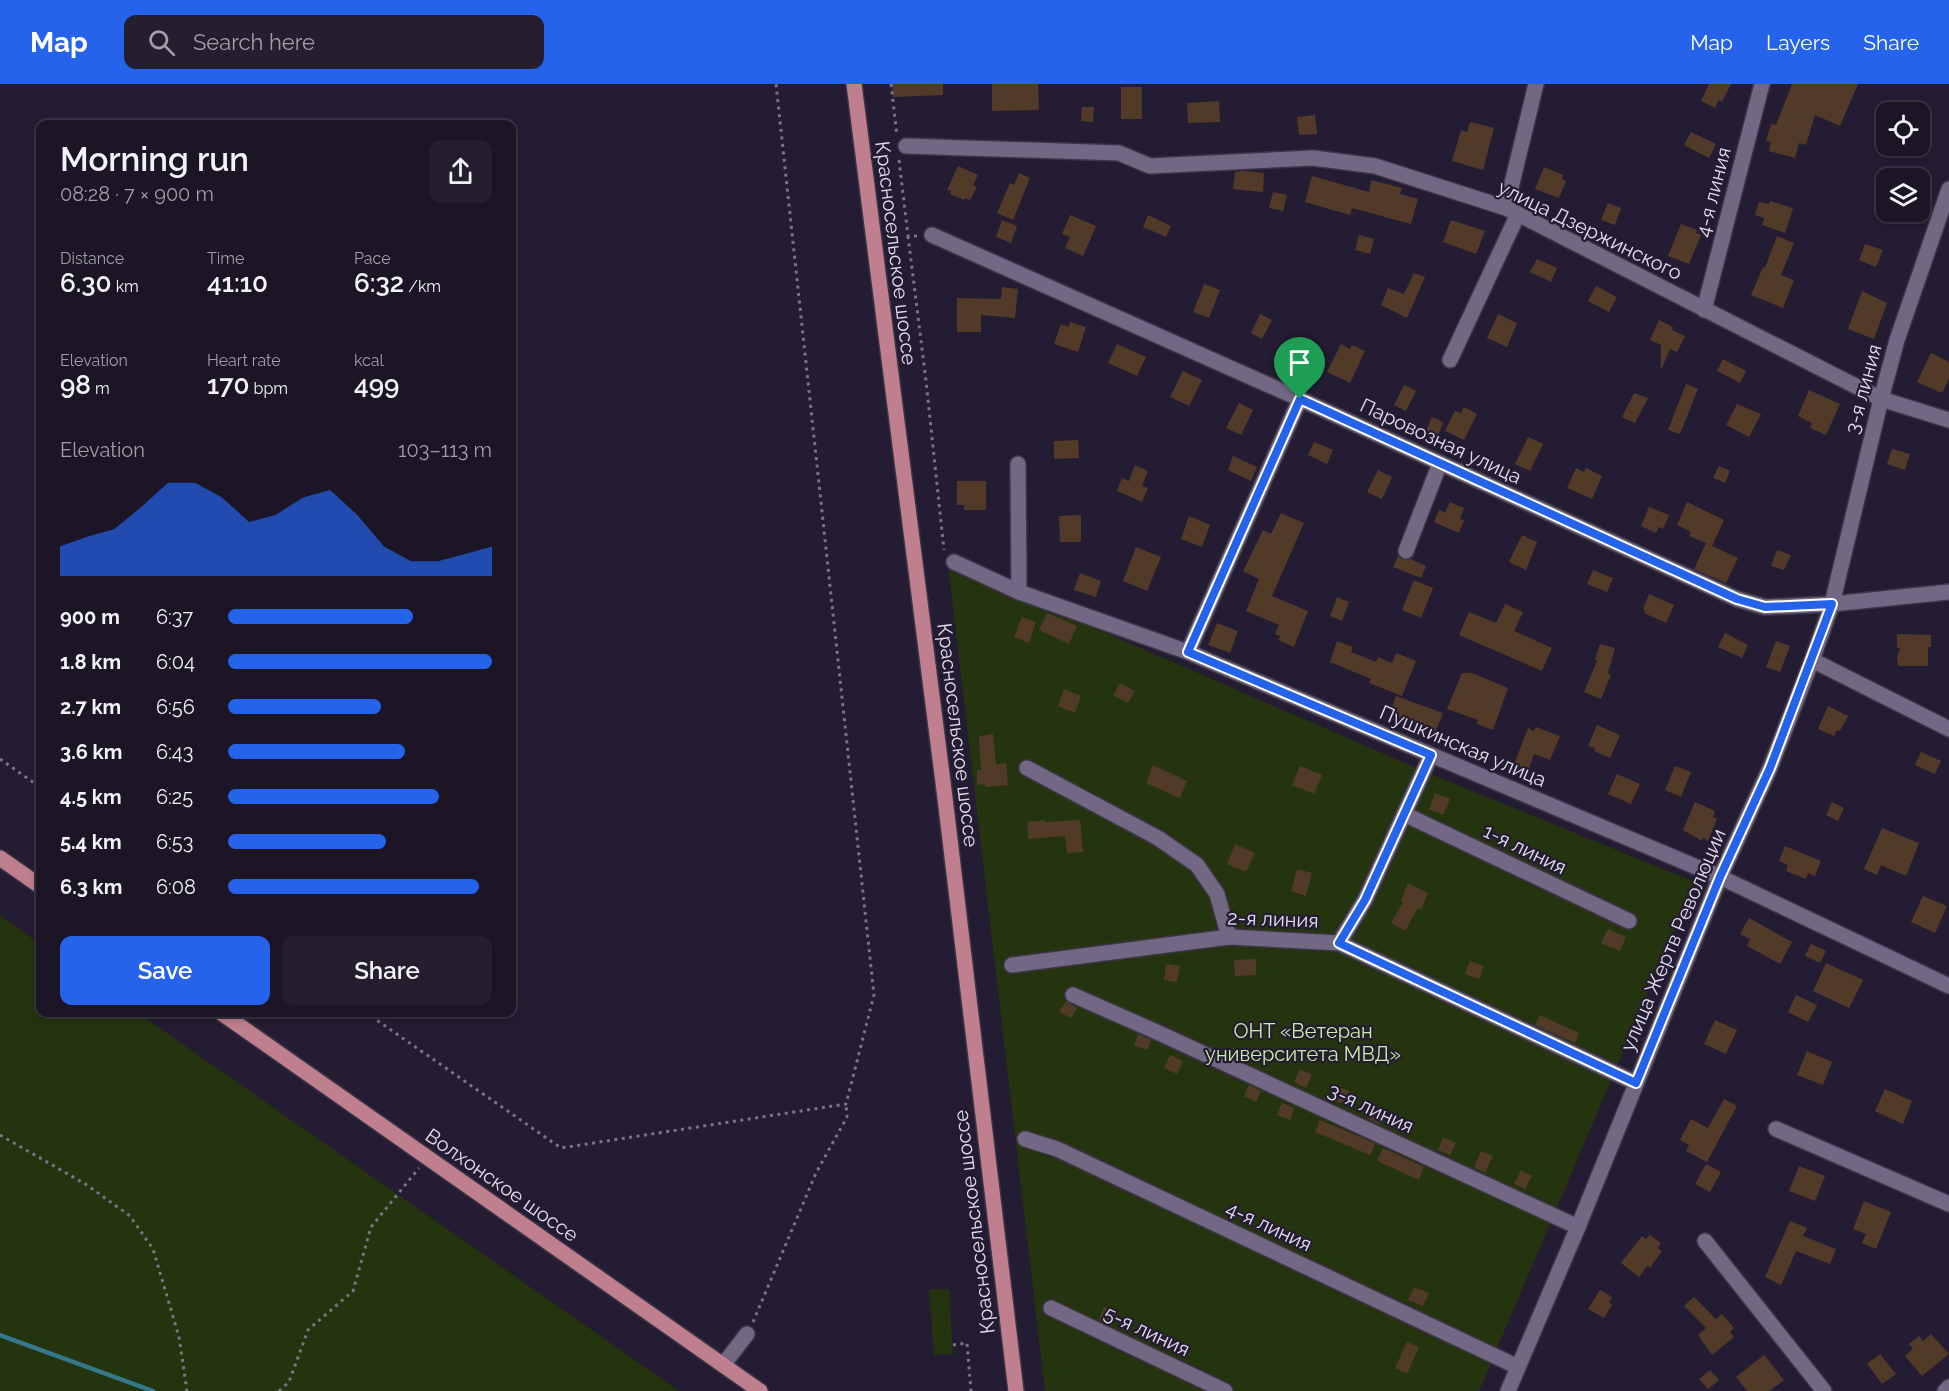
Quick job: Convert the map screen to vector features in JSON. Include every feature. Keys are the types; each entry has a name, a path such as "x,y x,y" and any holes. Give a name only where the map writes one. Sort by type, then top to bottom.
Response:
{"main road":[{"name":"Красносельское шоссе","path":"854,84 945,798 1016,1391"},
{"path":"0,858 36,883"},
{"name":"Волхонское шоссе","path":"227,1017 760,1391"}],"street":[{"path":"1450,360 1512,211 1536,84"},
{"name":"4-я линия","path":"1704,310 1762,84"},
{"name":"улица Дзержинского","path":"901,146 1119,153 1150,166 1313,158 1375,166 1512,211 1881,399 1949,420"},
{"name":"3-я линия","path":"1832,604 1897,340 1949,189"},
{"name":"Паровозная улица","path":"932,235 1300,399 1737,599 1765,607 1832,604 1949,592"},
{"path":"1188,652 1300,399"},
{"path":"1406,551 1440,463"},
{"path":"1018,464 1019,592"},
{"name":"Пушкинская улица","path":"949,560 1019,592 1188,652 1720,877 1949,986"},
{"name":"улица Жертв Революции","path":"1508,1391 1578,1227 1720,877 1770,768 1832,604"},
{"path":"1812,660 1949,729"},
{"path":"1339,943 1365,900 1431,755"},
{"path":"1028,768 1158,838 1197,865 1217,894 1229,937"},
{"name":"1-я линия","path":"1404,814 1629,921"},
{"name":"2-я линия","path":"1012,965 1229,937 1339,943 1636,1083"},
{"name":"3-я линия","path":"1073,995 1578,1227"},
{"path":"1776,1129 1949,1204"},
{"name":"4-я линия","path":"1025,1139 1057,1149 1518,1367"},
{"path":"1705,1241 1824,1391"},
{"name":"5-я линия","path":"1051,1308 1225,1391"},
{"path":"723,1365 749,1329"},
{"path":"1945,1391 1949,1388"}],"path":[{"path":"749,1329 816,1173 847,1117 846,1104 874,995 776,84"},
{"path":"891,84 901,146 898,155 911,236 926,381 949,560"},
{"path":"0,759 36,784"},
{"path":"373,1017 561,1148 846,1104"},
{"path":"0,1135 87,1185 130,1216 153,1249 179,1337 187,1391"},
{"path":"279,1391 289,1382 308,1330 353,1291 370,1227 423,1163"},
{"path":"953,1345 967,1343 971,1391"}],"green space":[{"name":"ОНТ «Ветеран университета МВД»","path":"948,564 1423,771 1695,882 1479,1391 1045,1391"},
{"path":"0,915 36,941 36,1017 144,1017 679,1391 0,1391"},
{"path":"949,1289 953,1354 934,1355 929,1290"}],"building":[{"path":"892,84 943,84 943,95 893,97"},
{"path":"992,84 1038,84 1039,110 992,111"},
{"path":"1709,84 1731,84 1722,102 1719,100 1715,108 1701,101"},
{"path":"1792,84 1858,84 1840,126 1815,115 1806,145 1799,143 1795,158 1769,151 1771,142 1766,141 1771,124 1776,125"},
{"path":"1121,87 1142,87 1142,119 1121,119"},
{"path":"1219,101 1220,122 1188,123 1187,103"},
{"path":"1082,107 1094,107 1093,122 1081,121"},
{"path":"1315,115 1317,134 1299,135 1297,117"},
{"path":"1470,122 1494,128 1483,170 1452,161 1461,130 1467,132"},
{"path":"1691,132 1716,144 1709,158 1684,145"},
{"path":"958,166 978,175 973,185 977,187 970,200 950,194 951,191 947,190"},
{"path":"1544,167 1563,175 1562,179 1566,181 1559,198 1535,189"},
{"path":"1235,172 1264,173 1263,192 1233,189"},
{"path":"1019,173 1030,178 1013,220 997,213 1010,183 1014,185"},
{"path":"1312,176 1369,192 1371,180 1402,188 1400,194 1418,199 1411,224 1352,208 1350,215 1305,202"},
{"path":"1273,192 1287,195 1283,211 1269,208"},
{"path":"1770,201 1793,208 1785,233 1762,225 1764,218 1755,215 1759,202 1769,204"},
{"path":"1608,203 1621,208 1615,225 1601,220"},
{"path":"1070,215 1096,226 1083,256 1065,248 1070,237 1062,234"},
{"path":"1148,215 1171,226 1166,237 1143,227"},
{"path":"1002,220 1017,226 1011,243 996,237"},
{"path":"1451,220 1485,231 1476,254 1443,242"},
{"path":"1681,224 1697,230 1696,233 1701,235 1689,264 1668,256"},
{"path":"1359,235 1374,239 1370,254 1355,250"},
{"path":"1777,236 1794,243 1781,275 1794,280 1783,308 1751,295 1763,267 1765,268"},
{"path":"1865,244 1883,250 1876,267 1859,260"},
{"path":"1537,259 1557,268 1551,282 1530,272"},
{"path":"1414,273 1425,277 1407,318 1381,305 1388,288 1404,294"},
{"path":"1204,284 1220,290 1209,318 1193,312"},
{"path":"1596,286 1617,297 1609,312 1588,301"},
{"path":"1002,287 1018,289 1015,318 981,315 981,332 957,332 957,298 1001,299"},
{"path":"1862,291 1887,303 1874,339 1848,329"},
{"path":"1260,314 1272,320 1262,339 1251,333"},
{"path":"1498,314 1517,323 1507,347 1487,338"},
{"path":"1659,320 1685,336 1677,352 1670,349 1661,370 1661,345 1650,340"},
{"path":"1070,322 1086,327 1078,352 1054,344 1061,324 1069,327"},
{"path":"1117,344 1146,357 1137,376 1108,363"},
{"path":"1341,344 1350,349 1352,345 1365,351 1350,383 1327,372"},
{"path":"1931,353 1949,362 1949,379 1942,393 1917,382"},
{"path":"1723,359 1746,371 1740,383 1717,371"},
{"path":"1183,371 1202,380 1189,406 1170,397"},
{"path":"1686,384 1698,389 1680,434 1668,430"},
{"path":"1404,385 1416,391 1406,411 1394,405"},
{"path":"1809,390 1840,404 1826,435 1810,428 1812,423 1798,416"},
{"path":"1634,393 1648,398 1635,423 1622,417"},
{"path":"1239,403 1253,410 1241,435 1226,428"},
{"path":"1737,404 1761,414 1749,437 1726,425"},
{"path":"1464,407 1477,414 1464,440 1445,431 1455,411 1461,413"},
{"path":"1432,417 1443,422 1438,436 1426,431"},
{"path":"1528,437 1543,444 1530,471 1515,464"},
{"path":"1078,440 1079,458 1054,459 1054,441"},
{"path":"1314,442 1333,450 1327,464 1308,455"},
{"path":"1892,449 1910,454 1905,470 1887,464"},
{"path":"1233,456 1257,467 1251,481 1228,470"},
{"path":"1135,465 1148,471 1142,486 1148,488 1142,502 1117,491 1122,478 1129,481"},
{"path":"1719,466 1730,471 1725,483 1713,478"},
{"path":"1576,468 1584,472 1586,468 1602,476 1592,499 1567,488"},
{"path":"1378,470 1392,477 1382,499 1367,492"},
{"path":"957,481 986,481 986,510 964,510 964,505 957,505"},
{"path":"1450,502 1464,508 1460,519 1464,520 1459,533 1434,522 1439,510 1445,513"},
{"path":"1687,502 1724,520 1712,546 1689,536 1691,532 1677,525"},
{"path":"1649,507 1669,515 1663,529 1659,527 1656,533 1641,526"},
{"path":"1281,513 1304,523 1272,596 1308,611 1294,647 1278,640 1280,636 1275,634 1279,625 1246,611 1259,579 1243,571 1263,530 1271,534"},
{"path":"1081,515 1081,542 1060,542 1059,516"},
{"path":"1189,516 1210,525 1202,547 1181,539"},
{"path":"1522,535 1537,542 1526,570 1509,562"},
{"path":"1706,543 1738,558 1726,583 1694,569"},
{"path":"1136,547 1161,557 1147,591 1123,581"},
{"path":"1777,550 1791,555 1784,570 1771,566"},
{"path":"1398,556 1403,560 1411,559 1426,566 1421,578 1393,567"},
{"path":"1593,570 1613,578 1607,592 1587,584"},
{"path":"1080,573 1101,581 1096,597 1074,590"},
{"path":"1414,580 1433,588 1421,618 1402,610"},
{"path":"1649,594 1674,605 1666,623 1644,613 1643,609"},
{"path":"1337,597 1349,602 1342,621 1330,616"},
{"path":"1505,604 1523,612 1514,631 1552,648 1542,671 1459,635 1469,612 1496,623"},
{"path":"1047,613 1077,626 1069,644 1039,630"},
{"path":"1022,617 1036,622 1029,643 1014,637"},
{"path":"1217,623 1238,631 1230,653 1208,645"},
{"path":"1725,633 1748,645 1742,658 1718,647"},
{"path":"1897,634 1931,635 1931,647 1928,647 1928,666 1898,666 1897,656 1900,649 1897,647"},
{"path":"1337,641 1353,647 1351,652 1376,662 1378,657 1392,663 1396,653 1416,661 1402,696 1369,683 1371,679 1330,662"},
{"path":"1776,641 1790,646 1780,672 1766,667"},
{"path":"1600,644 1615,648 1608,673 1611,675 1601,699 1584,692 1597,661 1595,660"},
{"path":"1462,673 1472,673 1508,688 1493,730 1477,724 1478,720 1447,709"},
{"path":"1120,683 1135,691 1128,703 1113,695"},
{"path":"1064,689 1081,696 1075,713 1058,706"},
{"path":"1396,696 1443,713 1435,733 1389,716"},
{"path":"1828,706 1848,716 1840,731 1837,730 1834,736 1818,729"},
{"path":"1597,725 1620,735 1610,758 1588,746"},
{"path":"1536,727 1560,736 1550,760 1534,754 1526,777 1511,772 1528,728 1534,731"},
{"path":"993,734 996,764 1006,763 1008,785 985,787 985,784 977,785 977,770 981,770 979,736"},
{"path":"1921,752 1941,761 1935,774 1915,765"},
{"path":"1153,765 1187,781 1180,798 1146,783"},
{"path":"1300,766 1322,775 1314,794 1292,785"},
{"path":"1675,766 1691,772 1681,797 1665,790"},
{"path":"1617,774 1640,784 1631,804 1608,794"},
{"path":"1435,793 1450,799 1443,815 1429,809"},
{"path":"1695,802 1715,811 1713,817 1717,819 1708,841 1703,838 1702,841 1683,830"},
{"path":"1832,802 1844,808 1838,821 1826,815"},
{"path":"1045,820 1045,822 1080,820 1083,852 1067,853 1065,836 1028,839 1027,822"},
{"path":"1882,828 1919,843 1906,876 1881,865 1877,875 1864,869"},
{"path":"1235,844 1255,853 1246,872 1227,864"},
{"path":"1785,846 1821,861 1815,876 1808,873 1806,879 1786,871 1788,865 1779,861"},
{"path":"1297,869 1312,873 1306,896 1291,891"},
{"path":"1408,883 1428,893 1421,910 1418,908 1405,931 1391,923 1403,902 1401,901"},
{"path":"1923,896 1947,906 1935,933 1911,922"},
{"path":"1749,918 1792,942 1780,964 1747,946 1750,939 1740,934"},
{"path":"1608,929 1626,937 1620,951 1601,943"},
{"path":"1811,944 1826,951 1820,963 1805,956"},
{"path":"1256,959 1256,975 1235,976 1234,960"},
{"path":"1470,961 1484,966 1479,979 1465,974"},
{"path":"1826,963 1863,980 1849,1008 1813,991"},
{"path":"1166,964 1180,966 1177,982 1164,980"},
{"path":"1796,995 1817,1005 1808,1022 1788,1012"},
{"path":"1066,1001 1077,1008 1071,1018 1059,1012"},
{"path":"1540,1015 1579,1033 1575,1043 1535,1025"},
{"path":"1715,1020 1737,1030 1726,1054 1704,1044"},
{"path":"1138,1034 1151,1040 1148,1050 1134,1046"},
{"path":"1807,1051 1832,1062 1823,1085 1797,1075"},
{"path":"1170,1055 1183,1061 1177,1074 1164,1068"},
{"path":"1300,1069 1312,1075 1306,1088 1294,1082"},
{"path":"1249,1085 1261,1091 1256,1102 1244,1096"},
{"path":"1336,1086 1349,1091 1344,1104 1331,1100"},
{"path":"1885,1089 1912,1101 1903,1124 1875,1111"},
{"path":"1724,1099 1737,1106 1707,1162 1686,1151 1689,1145 1680,1140 1691,1119 1708,1128"},
{"path":"1282,1103 1294,1108 1290,1120 1277,1115"},
{"path":"1373,1108 1384,1113 1380,1124 1368,1119"},
{"path":"1320,1120 1375,1144 1370,1155 1315,1132"},
{"path":"1443,1137 1456,1143 1450,1155 1438,1150"},
{"path":"1383,1148 1424,1167 1419,1180 1377,1161"},
{"path":"1481,1151 1493,1156 1485,1173 1474,1167"},
{"path":"1706,1164 1721,1172 1710,1192 1695,1184"},
{"path":"1799,1166 1825,1176 1815,1201 1789,1191"},
{"path":"1521,1170 1532,1176 1525,1189 1514,1184"},
{"path":"1864,1201 1891,1212 1876,1249 1862,1243 1866,1234 1853,1229"},
{"path":"1790,1221 1807,1228 1803,1236 1836,1249 1830,1264 1796,1251 1781,1285 1765,1277"},
{"path":"1650,1235 1661,1243 1658,1248 1662,1251 1650,1268 1647,1266 1639,1277 1621,1263 1642,1236 1646,1239"},
{"path":"1414,1287 1429,1293 1423,1306 1408,1300"},
{"path":"1600,1290 1612,1297 1609,1302 1612,1305 1604,1318 1588,1309"},
{"path":"1694,1297 1716,1319 1722,1314 1734,1328 1730,1332 1734,1337 1712,1355 1698,1335 1706,1328 1684,1306"},
{"path":"1104,1307 1117,1312 1112,1326 1099,1320"},
{"path":"1931,1334 1949,1354 1922,1376 1905,1356 1913,1349 1909,1344 1919,1336 1923,1341"},
{"path":"1407,1342 1419,1347 1407,1374 1395,1368"},
{"path":"1880,1354 1896,1374 1882,1384 1867,1364"},
{"path":"1764,1355 1784,1380 1769,1391 1747,1391 1736,1377"},
{"path":"1710,1370 1719,1380 1708,1389 1699,1379"}],"waterway":[{"path":"0,1335 153,1391"}],"route":[{"path":"1300,399 1737,599 1765,607 1832,604 1770,768 1720,877 1636,1083 1339,943 1365,900 1431,755 1188,652 1300,399"}]}
